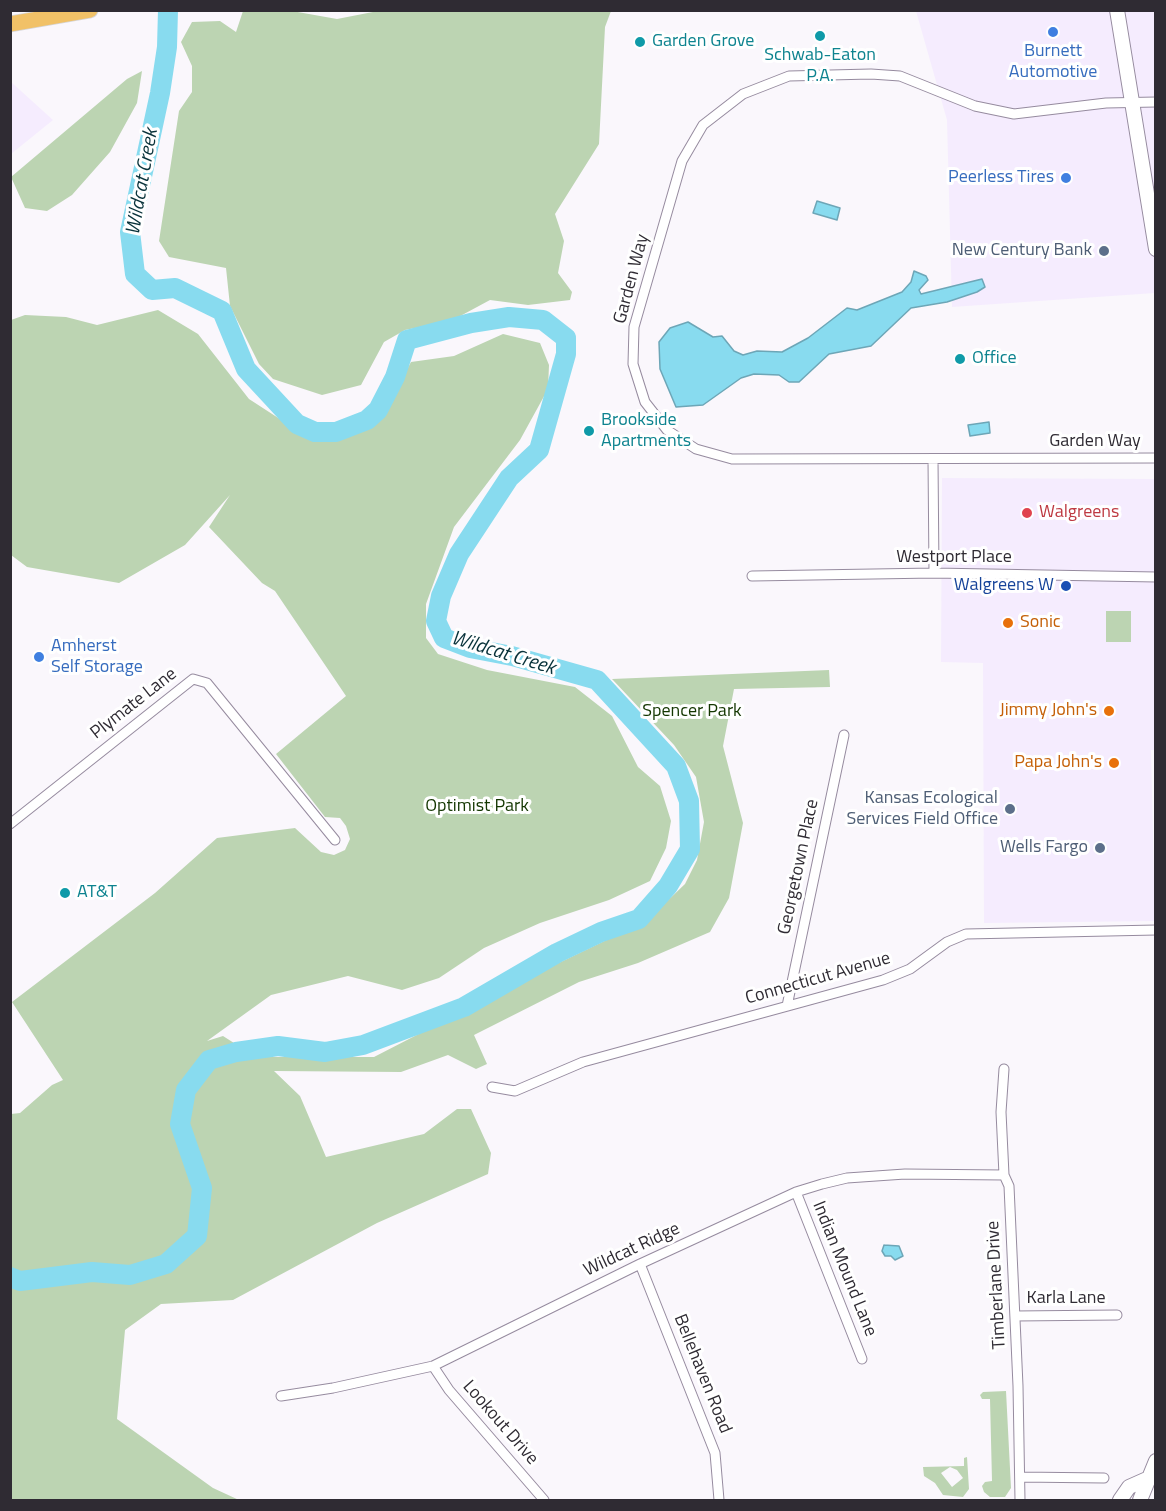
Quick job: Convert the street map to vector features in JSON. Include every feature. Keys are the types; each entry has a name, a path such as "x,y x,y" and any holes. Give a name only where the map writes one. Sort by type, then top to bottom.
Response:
{"main road":[{"path":"1117,10 1155,249"},
{"path":"10,24 86,11"},
{"path":"1140,1500 1151,1481 1155,1461"},
{"path":"1120,1500 1129,1487 1151,1481"}],"street":[{"name":"Garden Way","path":"1155,102 1131,102 1014,114 975,106 900,76 822,73 789,76 760,86 729,103 703,125 682,161 634,327 633,364 645,402 667,430 696,449 732,459 1155,458"},
{"path":"933,459 934,573"},
{"name":"Westport Place","path":"752,576 934,573 1155,577"},
{"name":"Plymate Lane","path":"10,824 193,679 207,683 335,840"},
{"name":"Georgetown Place","path":"787,1006 844,735"},
{"name":"Connecticut Avenue","path":"492,1087 515,1091 583,1062 883,980 910,969 947,942 966,934 1155,930"},
{"name":"Timberlane Drive","path":"1004,1069 1001,1112 1004,1175 1009,1186 1020,1500"},
{"name":"Wildcat Ridge","path":"281,1396 333,1389 433,1366 640,1264 796,1192 847,1178 905,1174 1004,1175"},
{"name":"Indian Mound Lane","path":"796,1192 862,1359"},
{"name":"Bellehaven Road","path":"640,1264 716,1453 719,1500"},
{"name":"Karla Lane","path":"1015,1316 1117,1315"},
{"name":"Lookout Drive","path":"433,1366 448,1389 544,1500"},
{"path":"1020,1477 1104,1478"}],"shaded area":[{"path":"916,11 1155,11 1155,293 952,307 947,120"},
{"path":"10,81 53,120 11,154 10,154"},
{"path":"942,478 1155,479 1156,750 1151,750 1155,921 984,923 983,663 941,662"}],"green space":[{"path":"243,11 292,11 337,19 378,11 611,11 605,27 599,144 555,214 564,241 558,273 572,292 570,300 528,305 490,300 451,321 405,330 384,342 361,385 322,395 273,379 259,364 230,306 226,268 169,257 159,241 179,111 192,92 192,66 181,42 192,22 220,21 236,32"},
{"path":"142,71 137,103 110,152 72,195 47,211 25,208 11,177 127,79"},
{"path":"158,310 198,334 249,399 306,436 340,439 382,416 411,362 454,356 503,334 540,343 549,365 548,389 520,440 454,527 426,604 426,638 438,654 487,670 575,687 612,716 638,767 660,786 671,821 666,848 650,881 609,900 540,923 484,948 439,978 402,990 348,976 271,995 207,1041 223,1036 256,1057 374,1057 442,1022 476,1010 544,970 640,924 661,907 685,884 697,860 704,822 696,777 674,745 612,679 829,670 830,687 734,689 723,746 743,823 729,898 710,932 638,963 579,982 474,1035 487,1064 476,1069 448,1055 401,1072 274,1071 300,1096 326,1157 424,1134 457,1109 471,1109 491,1153 488,1174 377,1223 233,1300 161,1304 125,1330 117,1419 213,1488 239,1500 11,1500 11,1114 20,1113 52,1085 63,1080 12,1002 155,893 217,838 295,828 321,852 334,855 345,850 350,839 346,826 340,818 325,817 276,754 346,696 275,591 262,583 209,527 230,495 185,545 119,583 27,567 11,555 11,320 25,315 66,317 97,325"},
{"path":"1106,611 1131,611 1131,642 1106,642"},
{"path":"1006,1391 1011,1488 1005,1497 990,1497 984,1492 982,1486 985,1482 992,1481 990,1399 982,1399 980,1395 983,1392"},
{"path":"967,1457 969,1489 963,1497 943,1495 935,1483 924,1476 923,1467 964,1466 964,1458","holes":["950,1467 957,1470 963,1478 952,1487 941,1473"]}],"water":[{"path":"817,201 840,208 837,220 813,213"},
{"path":"914,271 926,276 928,280 919,290 921,294 982,279 985,287 947,302 911,308 871,346 829,354 799,382 789,382 779,375 754,374 741,378 703,405 676,407 660,369 659,342 670,328 688,322 713,337 722,336 734,351 743,355 757,351 782,352 808,338 847,308 857,310 902,292 911,282"},
{"path":"989,422 990,433 970,436 968,425"},
{"path":"884,1245 899,1246 903,1256 895,1260 891,1256 885,1256 882,1251"}],"waterway":[{"name":"Wildcat Creek","path":"10,1277 20,1281 92,1272 130,1275 166,1264 197,1236 202,1188 180,1124 186,1090 209,1060 236,1052 278,1046 325,1052 363,1045 464,1007 557,953 601,932 639,919 668,886 690,849 689,801 676,766 597,680 512,656 470,648 444,638 436,621 441,596 459,554 509,478 539,450 566,354 566,338 543,320 509,317 471,323 407,340 395,377 378,410 367,420 336,432 315,432 297,424 246,369 222,311 175,288 152,290 135,274 130,232 160,93 167,47 168,10"}],"place":[{"name":"Burnett Automotive","path":"1053,32"},
{"name":"Schwab-Eaton P.A.","path":"820,36"},
{"name":"Garden Grove","path":"640,42"},
{"name":"Peerless Tires","path":"1066,178"},
{"name":"New Century Bank","path":"1104,251"},
{"name":"Office","path":"960,359"},
{"name":"Brookside Apartments","path":"589,431"},
{"name":"Walgreens","path":"1027,513"},
{"name":"Walgreens W","path":"1066,586"},
{"name":"Sonic","path":"1008,623"},
{"name":"Amherst Self Storage","path":"39,657"},
{"name":"Jimmy John's","path":"1109,711"},
{"name":"Papa John's","path":"1114,763"},
{"name":"Kansas Ecological Services Field Office","path":"1010,809"},
{"name":"Wells Fargo","path":"1100,848"},
{"name":"AT&T","path":"65,893"}],"park label":[{"name":"Spencer Park","path":"692,712"},
{"name":"Optimist Park","path":"477,807"}]}
